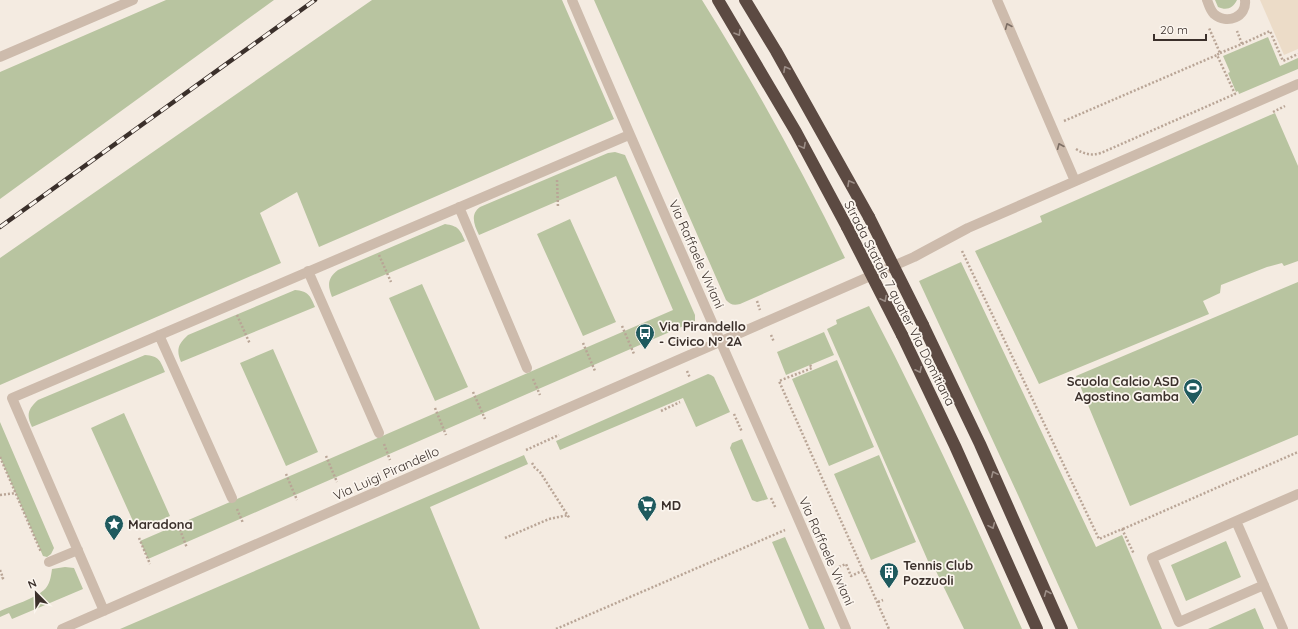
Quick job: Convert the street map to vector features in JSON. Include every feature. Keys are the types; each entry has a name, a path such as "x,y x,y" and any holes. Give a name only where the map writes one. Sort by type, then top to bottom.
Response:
{"highway":[{"name":"Strada Statale 7 quater Via Domitiana","path":"718,0 796,132 902,335 955,446 1037,629"},
{"name":"Strada Statale 7 quater Via Domitiana","path":"745,0 869,217 980,444 1062,629"}],"street":[{"path":"0,57 133,0"},
{"name":"Via Raffaele Viviani","path":"572,0 629,135 721,341 846,629"},
{"path":"997,0 1075,181"},
{"path":"1207,0 1211,10 1215,14 1226,19 1235,18 1243,12 1245,0"},
{"name":"Via Luigi Pirandello","path":"62,629 914,257 968,228 1298,84"},
{"path":"104,611 12,398 629,135"},
{"path":"459,207 527,368"},
{"path":"308,271 379,433"},
{"path":"159,335 232,498"},
{"path":"1264,585 1179,622 1152,558 1298,494"},
{"path":"1236,521 1283,629"},
{"path":"46,559 78,550"}],"path":[{"path":"1231,19 1242,44"},
{"path":"1101,152 1235,94 1208,27"},
{"path":"1062,122 1270,31 1283,61 1298,54"},
{"path":"1273,112 1285,106"},
{"path":"556,166 558,208"},
{"path":"374,243 390,282"},
{"path":"962,251 1099,539 1298,452"},
{"path":"232,304 250,344"},
{"path":"622,326 634,354"},
{"path":"584,343 595,371"},
{"path":"810,365 812,368 780,381 889,629"},
{"path":"473,392 484,419"},
{"path":"661,411 680,402"},
{"path":"435,408 446,435"},
{"path":"734,414 742,432"},
{"path":"526,450 560,435"},
{"path":"326,456 337,482"},
{"path":"0,457 46,559"},
{"path":"532,462 570,519"},
{"path":"286,474 297,500"},
{"path":"0,495 16,493"},
{"path":"771,498 776,509"},
{"path":"504,538 548,519 568,516"},
{"path":"177,522 187,548"},
{"path":"1122,529 1134,554"},
{"path":"556,629 785,530"},
{"path":"139,538 150,564"},
{"path":"839,567 846,564 851,576 864,570"},
{"path":"0,570 3,578 0,579"},
{"path":"878,602 883,600"}],"green space":[{"path":"166,0 274,0 0,199 0,72"},
{"path":"372,0 562,0 614,119 319,247 297,192 260,213 281,263 0,385 0,258"},
{"path":"594,0 702,0 777,127 845,258 740,304 735,305 726,300"},
{"path":"1215,0 1237,0 1232,7 1224,9 1218,7"},
{"path":"1268,37 1280,66 1298,58 1298,69 1239,94 1238,91 1236,92 1228,73 1230,72 1223,56"},
{"path":"1275,113 1298,166 1298,261 1284,266 1282,263 1267,267 1221,285 1220,293 1203,301 1209,314 1039,384 975,251 1042,222 1040,216"},
{"path":"615,152 625,155 695,315 695,321 148,559 140,541 673,310 616,176 479,235 476,227 474,216 480,207 608,153"},
{"path":"570,219 616,322 583,336 537,234"},
{"path":"445,224 458,229 465,241 332,297 329,282 338,270"},
{"path":"961,262 1096,547 1122,535 1162,629 1078,629 919,281"},
{"name":"Scuola Calcio ASD Agostino Gamba","path":"1298,282 1298,435 1130,506 1076,376"},
{"path":"422,284 468,387 435,401 389,298"},
{"path":"295,290 303,291 308,294 315,307 181,362 178,351 179,347 188,335"},
{"path":"869,306 948,466 1022,629 964,629 934,567 931,568 827,329 837,324 836,320"},
{"path":"824,332 834,355 786,375 777,352"},
{"path":"273,349 318,452 286,466 240,363"},
{"path":"145,355 153,356 158,359 165,372 32,427 29,419 29,412 38,400"},
{"path":"837,360 874,447 829,466 792,379"},
{"path":"708,374 714,377 730,412 696,427 683,398 560,450 556,441"},
{"path":"124,413 170,516 137,530 91,428"},
{"path":"0,422 54,548 51,554 47,557 43,556 0,457"},
{"path":"742,439 768,499 757,502 752,500 730,448 732,443"},
{"path":"524,455 528,464 430,507 480,629 120,629"},
{"path":"879,455 916,542 871,560 834,474"},
{"path":"785,537 825,629 809,629 772,542"},
{"path":"1226,541 1241,577 1186,601 1171,565"},
{"path":"65,567 74,568 83,589 12,619 9,613 0,617 0,611 29,599 44,590 49,583 52,569"},
{"path":"1255,608 1264,629 1208,629"}],"shaded area":[{"path":"1260,0 1298,0 1298,49 1284,55"}],"railway":[{"path":"0,227 315,0"}],"place":[{"name":"Via Pirandello - Civico N° 2A","path":"645,350"},
{"name":"Scuola Calcio ASD Agostino Gamba","path":"1193,405"},
{"name":"MD","path":"647,522"},
{"name":"Maradona","path":"114,541"},
{"name":"Tennis Club Pozzuoli","path":"889,589"}]}
